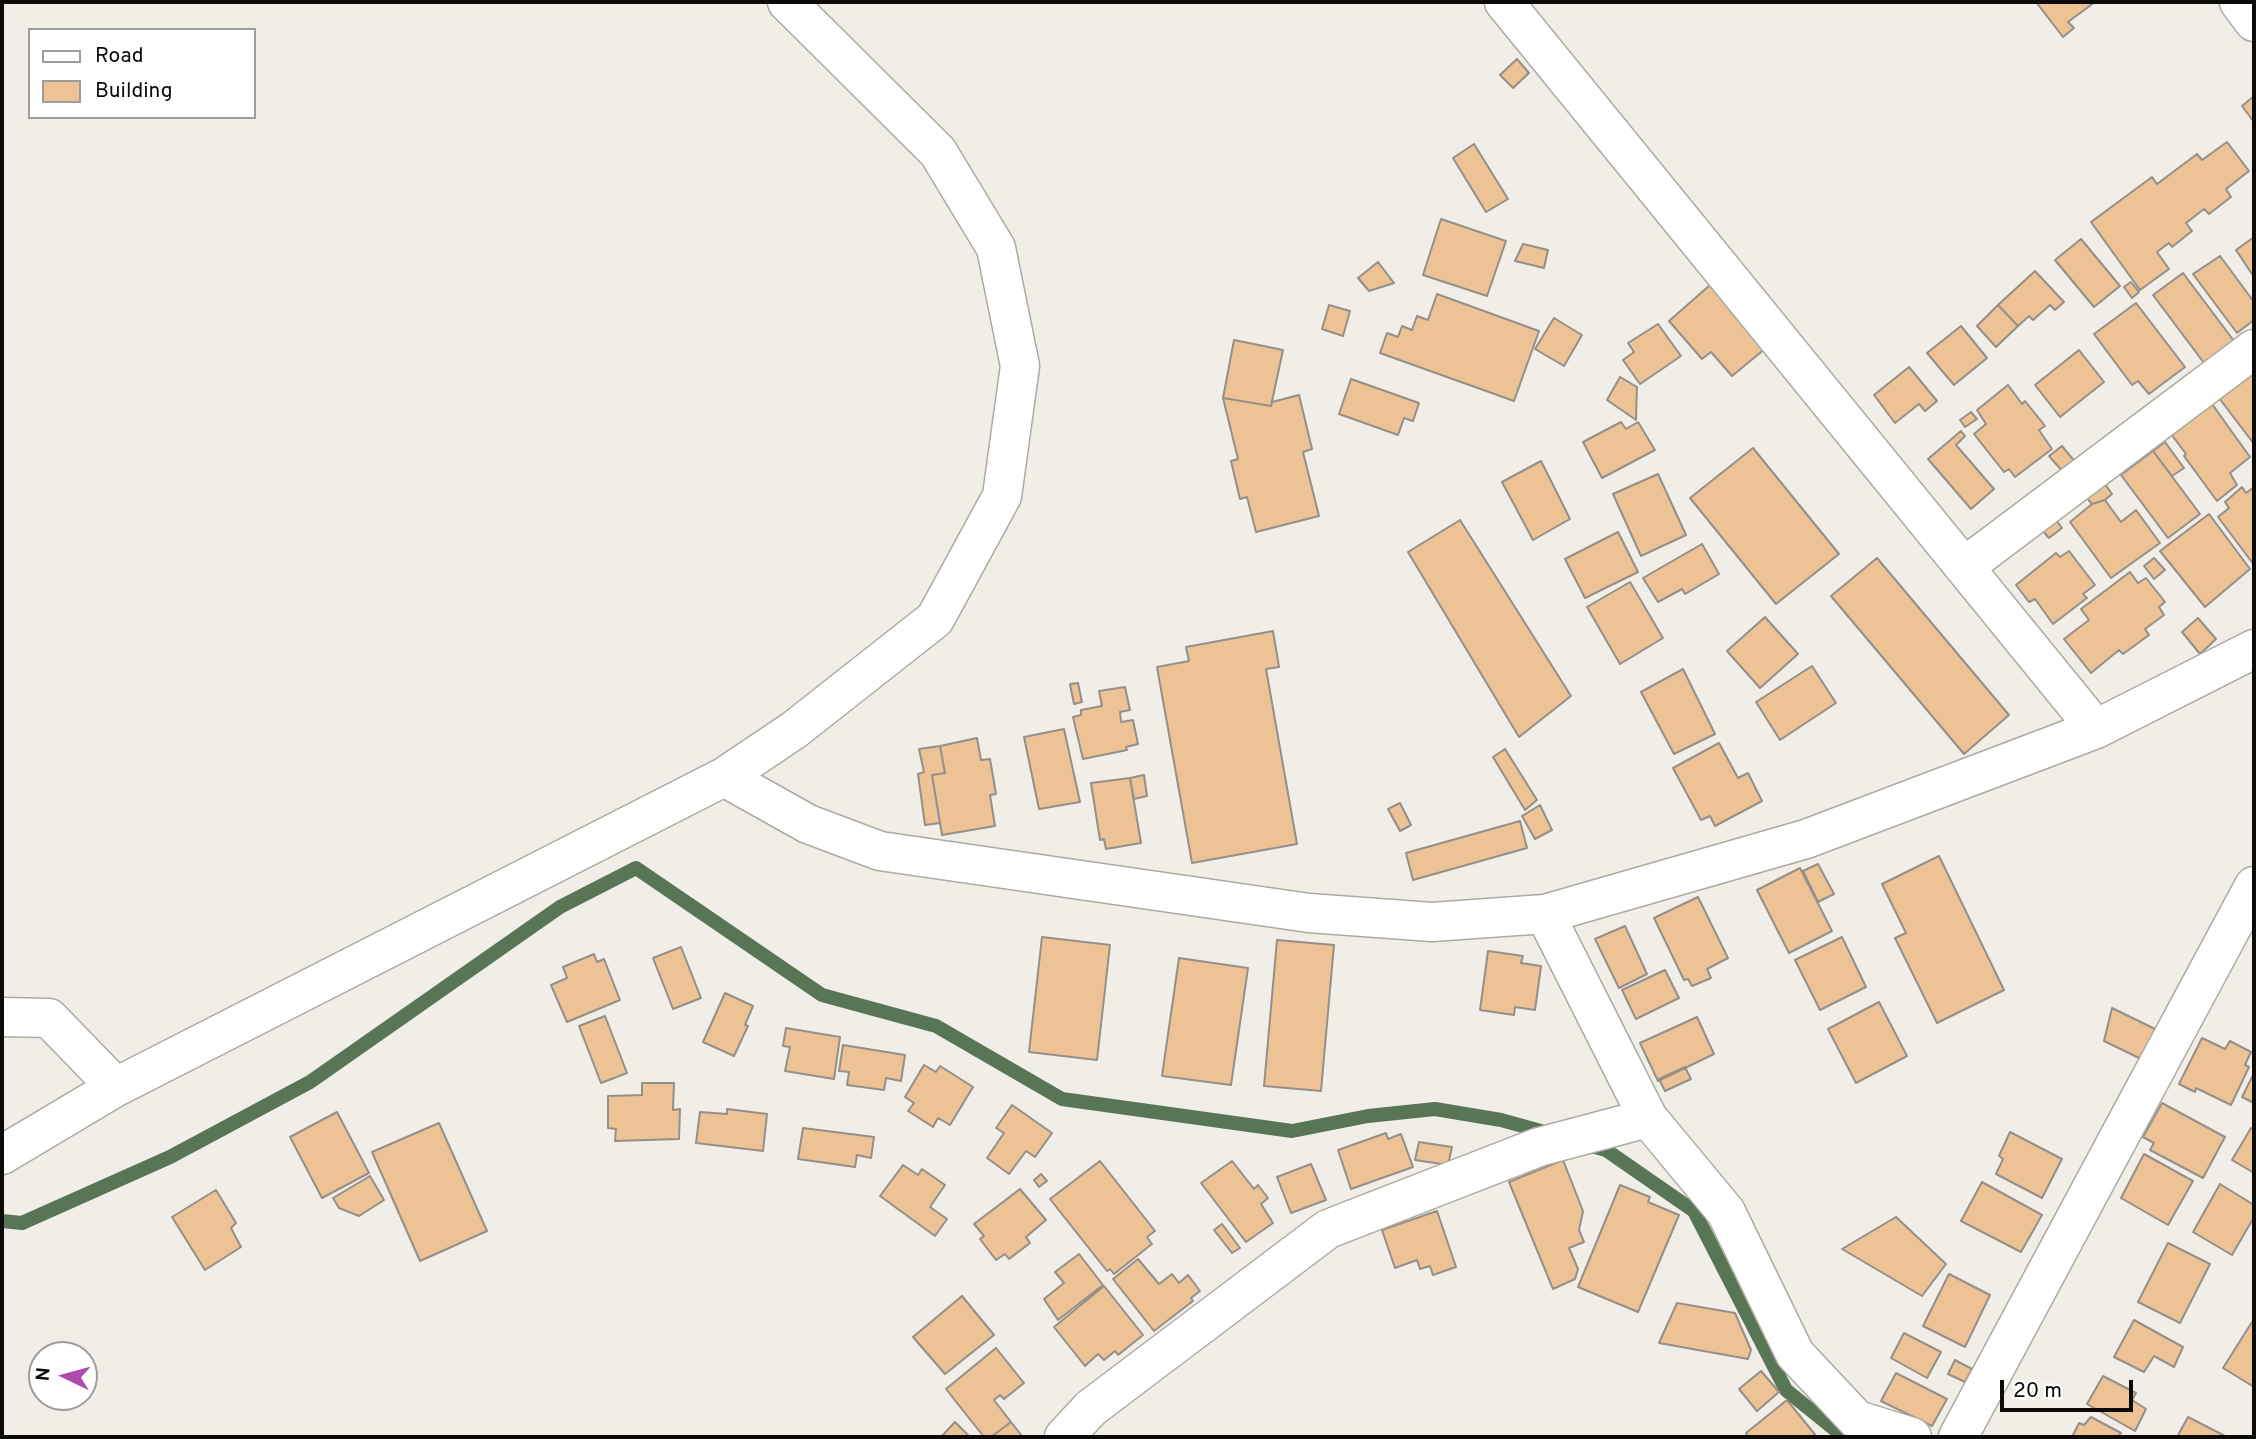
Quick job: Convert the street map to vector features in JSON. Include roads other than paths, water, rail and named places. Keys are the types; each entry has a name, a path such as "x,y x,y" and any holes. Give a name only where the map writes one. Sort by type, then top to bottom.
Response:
{"street":[{"path":"2,1155 117,1087 724,777 794,730 935,618 1002,496 1020,366 996,248 938,152 787,2"},
{"path":"2239,2 2254,22"},
{"path":"1514,5 2096,729"},
{"path":"1964,566 2254,349"},
{"path":"724,777 808,824 880,851 1309,913 1432,922 1545,914 1807,838 2096,729 2254,649"},
{"path":"1958,1437 2254,886"},
{"path":"1545,914 1648,1118 1726,1212 1796,1354 1857,1420 1912,1437"},
{"path":"2,1017 49,1018 117,1087"},
{"path":"1064,1437 1091,1408 1328,1229 1539,1147 1648,1118"}],"waterway":[{"path":"2,1221 22,1223 170,1157 310,1082 560,907 636,868 822,995 936,1026 1062,1099 1292,1131 1368,1116 1435,1109 1501,1120 1548,1133"},
{"path":"1588,1145 1606,1150 1694,1211 1786,1390 1844,1437"}]}
